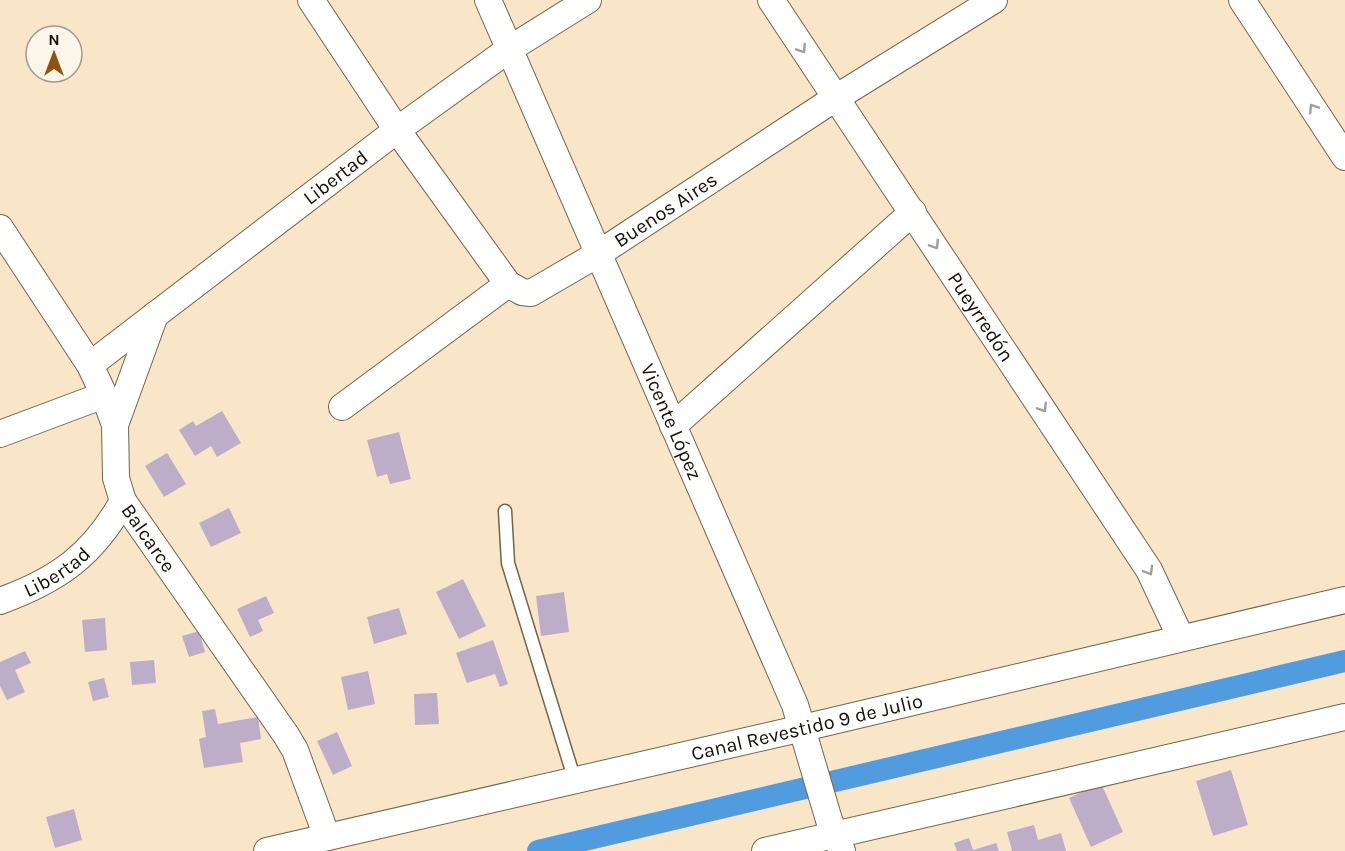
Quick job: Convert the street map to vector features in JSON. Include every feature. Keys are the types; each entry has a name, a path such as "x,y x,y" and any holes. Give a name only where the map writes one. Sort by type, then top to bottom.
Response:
{"street":[{"path":"311,0 397,130 508,284 342,407"},
{"name":"Vicente López","path":"488,0 805,733 835,835"},
{"name":"Libertad","path":"90,365 397,130 508,50 588,0"},
{"name":"Pueyrredón","path":"771,0 834,99 913,212 1149,570 1182,638"},
{"path":"1242,0 1345,157"},
{"name":"Buenos Aires","path":"508,284 522,292 531,292 598,254 987,2"},
{"path":"673,426 913,212"},
{"name":"Balcarce","path":"0,228 90,365 104,395 115,425 116,478 123,501 286,735 295,750 327,837"},
{"path":"115,425 155,315"},
{"path":"0,434 104,395"},
{"name":"Libertad","path":"0,601 67,569 107,530 123,501"},
{"name":"Canal Revestido 9 de Julio","path":"267,851 575,781 805,733 1182,638 1345,600"},
{"path":"765,851 1345,717"}],"lane":[{"path":"505,511 508,563 575,781"}],"building":[{"path":"222,411 241,443 217,457 211,446 195,456 179,430 193,421 196,426"},
{"path":"399,432 411,479 390,484 387,474 377,477 367,440"},
{"path":"167,453 186,484 164,497 145,466"},
{"path":"229,508 241,533 211,547 199,523"},
{"path":"463,579 486,626 459,639 436,592"},
{"path":"564,592 569,632 541,636 536,596"},
{"path":"266,596 274,613 258,620 263,631 250,637 237,609"},
{"path":"399,608 407,634 374,644 367,617"},
{"path":"105,618 107,650 85,652 82,620"},
{"path":"199,631 205,652 189,657 182,636"},
{"path":"493,640 508,684 500,687 495,674 467,683 456,653"},
{"path":"25,651 31,663 15,670 25,692 7,700 0,686 0,662"},
{"path":"154,660 156,683 132,685 130,662"},
{"path":"368,671 375,704 348,710 341,677"},
{"path":"104,678 109,697 93,701 88,682"},
{"path":"437,693 439,724 415,725 414,694"},
{"path":"215,709 218,724 258,717 261,739 240,743 243,762 204,768 199,739 206,737 202,711"},
{"path":"337,732 352,766 333,775 317,741"},
{"path":"1231,770 1248,825 1213,836 1196,781"},
{"path":"1101,783 1123,832 1091,847 1069,798"},
{"path":"74,809 82,840 55,848 46,817"},
{"path":"1034,825 1038,840 1061,833 1066,851 1012,851 1007,832"},
{"path":"969,838 973,850 996,843 999,851 957,851 954,843"}],"waterway":[{"path":"538,851 1345,661"}]}
